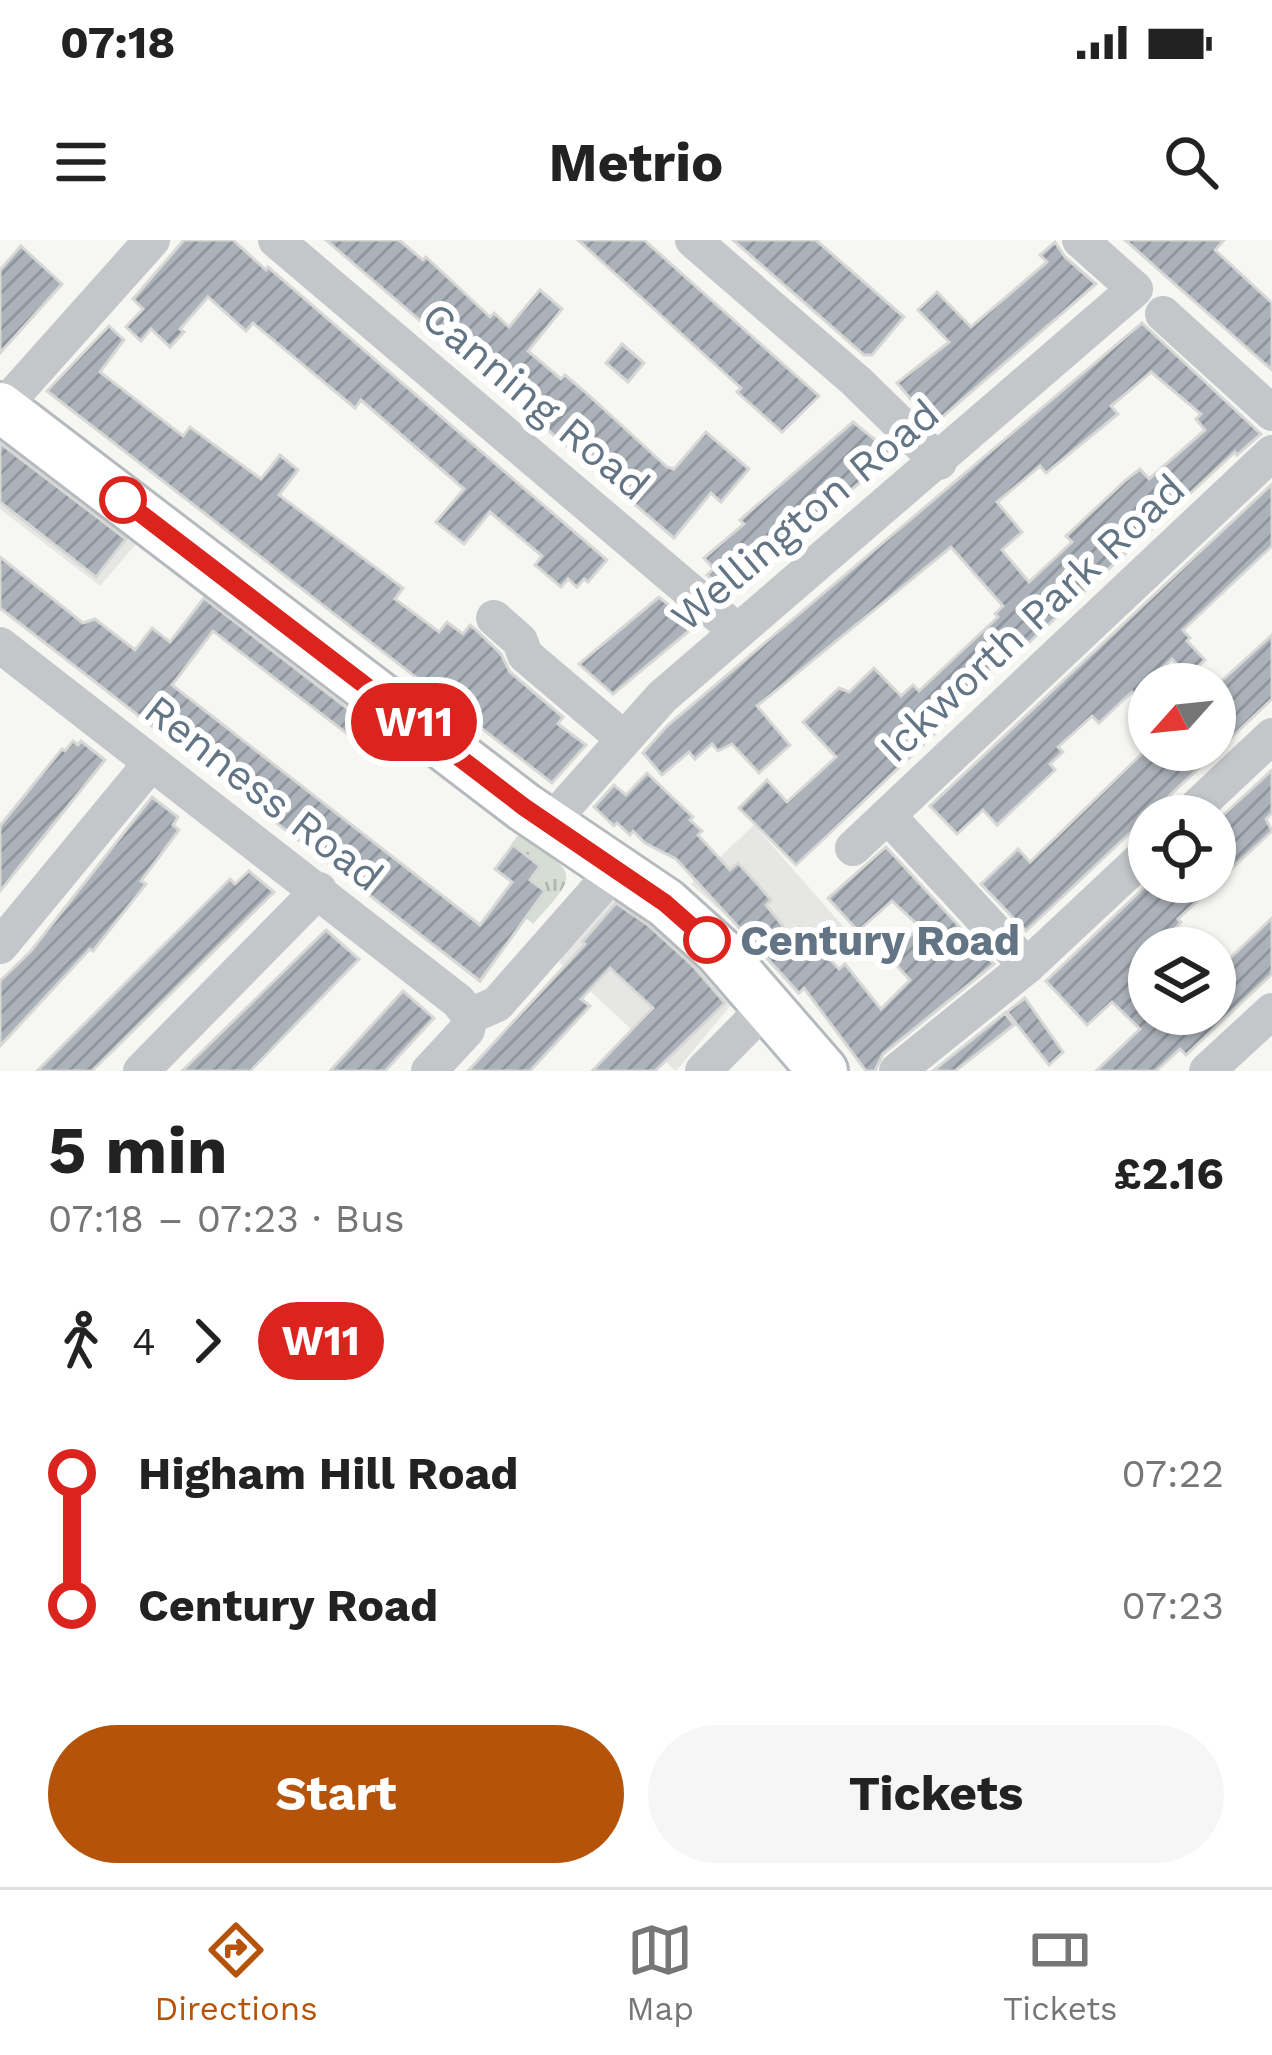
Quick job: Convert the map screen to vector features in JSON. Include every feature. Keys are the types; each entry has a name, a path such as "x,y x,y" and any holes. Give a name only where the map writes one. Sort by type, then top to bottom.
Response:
{"main road":[{"path":"1,408 549,824 694,928 823,1071"}],"street":[{"path":"1,408 152,240"},
{"name":"Canning Road","path":"276,240 737,631"},
{"path":"692,240 856,381 939,461"},
{"name":"Wellington Road","path":"549,824 662,697 1135,289 1080,240"},
{"path":"1163,314 1272,413"},
{"name":"Ickworth Park Road","path":"853,848 1272,453"},
{"path":"494,618 520,641 525,655 623,738"},
{"name":"Renness Road","path":"0,645 319,890 458,1000 470,1016"},
{"path":"1209,795 1272,736"},
{"path":"0,946 151,763"},
{"path":"888,816 1028,967"},
{"path":"429,1071 467,1030 470,1016 497,1004 616,869"},
{"path":"897,1071 1028,967 1128,872"},
{"path":"141,1071 319,890"},
{"path":"703,1071 768,1005"},
{"path":"1208,1071 1272,1011"}],"shaded area":[{"path":"0,441 137,543 100,586 0,509"},
{"path":"754,825 856,941 798,995 732,921 691,884"},
{"path":"612,898 645,919 709,976 731,1005 676,1071 557,960"}],"green space":[{"path":"520,833 566,874 560,892 533,924 525,917 545,891 530,880 540,866 511,844"}],"building":[{"path":"184,240 233,240 607,560 588,582 584,579 577,587 568,579 561,587 535,565 542,556 490,512 464,544 436,522 464,489 361,400 355,408 253,323 246,331 208,297 170,347 151,329 141,341 126,327 143,309 133,299"},
{"path":"326,240 399,240 423,260 426,257 490,317 494,313 509,327 540,290 562,309 528,351 561,379 565,375 667,467 674,469 706,432 749,469 721,502 711,493 674,538"},
{"path":"578,240 644,240 819,396 782,432 737,392 741,388"},
{"path":"733,240 816,240 904,317 872,355 864,355"},
{"path":"1125,240 1224,240 1215,250 1272,303 1272,370"},
{"path":"1055,242 1096,284 933,425 897,383 949,342 918,310 937,292 971,327 1047,262 1040,255"},
{"path":"21,246 62,284 0,353 0,270"},
{"path":"1142,323 1261,434 1237,455 1235,452 1021,650 1016,645 940,715 947,722 796,865 739,808 767,780 787,802 836,757 803,722 839,688 849,692 874,668 901,696 913,685 919,691 998,617 995,614 1003,606 951,547 757,706 790,745 759,773 732,744 718,751 712,744 695,759 689,752 662,775 643,753 667,726","holes":["1151,372 1201,414 1196,419 1205,430 1149,479 1140,469 1126,480 1066,536 1072,542 1029,582 1002,550 1022,532 997,502 1040,466 1046,473 1118,414 1111,406"]},
{"path":"109,326 124,340 100,372 183,436 190,427 261,479 280,455 298,470 279,495 403,588 395,599 439,632 447,622 463,634 470,625 501,654 510,672 563,717 558,724 586,745 552,783 47,391"},
{"path":"622,344 644,363 628,382 606,363"},
{"path":"853,422 893,454 730,594 707,575 714,569 704,558 744,524 740,520"},
{"path":"0,443 126,539 96,577 0,502"},
{"path":"1272,484 1272,546 1183,630 1205,660 1128,663 1128,696 1099,723 1092,716 1058,747 1063,752 1050,764 1055,770 997,825 983,810 957,834 930,806"},
{"path":"0,557 83,623 95,619 135,650 152,628 170,642 204,598 400,749 388,765 213,631 172,685 480,925 512,882 495,869 513,845 540,866 530,880 545,891 480,981 0,608"},
{"path":"659,597 695,626 613,694 579,664"},
{"path":"1272,635 1272,699 1236,733 1236,668"},
{"path":"73,741 78,745 81,741 105,760 0,891 0,826"},
{"path":"1128,767 1128,771 1196,771 1170,795 1128,795 1128,835 1026,931 981,884 1018,849 1030,862"},
{"path":"1272,770 1272,813 1266,819 1272,831 1236,865 1236,803"},
{"path":"647,773 693,817 690,820 702,831 698,835 730,870 738,863 760,887 771,900 766,905 791,936 800,927 839,969 845,964 881,1009 910,980 888,956 920,927 892,901 858,931 828,898 886,847 994,964 883,1054 875,1071 866,1071 804,988 799,993 676,859 633,831 630,835 617,823 614,826 594,807 614,785 626,795"},
{"path":"152,797 178,817 173,825 179,830 141,881 146,884 93,951 0,1046 0,981 31,951"},
{"path":"249,871 274,892 92,1071 37,1071 230,879 235,884"},
{"path":"616,903 693,966 725,1003 655,1071 592,1071 653,1008 610,968 581,999 590,1006 530,1071 468,1071 585,944 582,942"},
{"path":"1128,903 1195,903 1178,919 1177,927 1128,927 1128,1017 1112,1002 1087,1025 1046,981"},
{"path":"1272,918 1272,974 1236,1008 1236,952"},
{"path":"326,930 359,959 250,1071 182,1071"},
{"path":"403,991 434,1018 385,1071 330,1071"},
{"path":"1025,998 1063,1052 1049,1065 1007,1012"},
{"path":"1005,1013 1014,1025 955,1071 933,1071"},
{"path":"1134,1035 1207,1035 1186,1055 1180,1049 1156,1071 1096,1071"}],"bus line":[{"name":"W11","path":"123,500 524,807 665,903 707,940"}],"place":[{"name":"Century Road","path":"707,940"}]}
